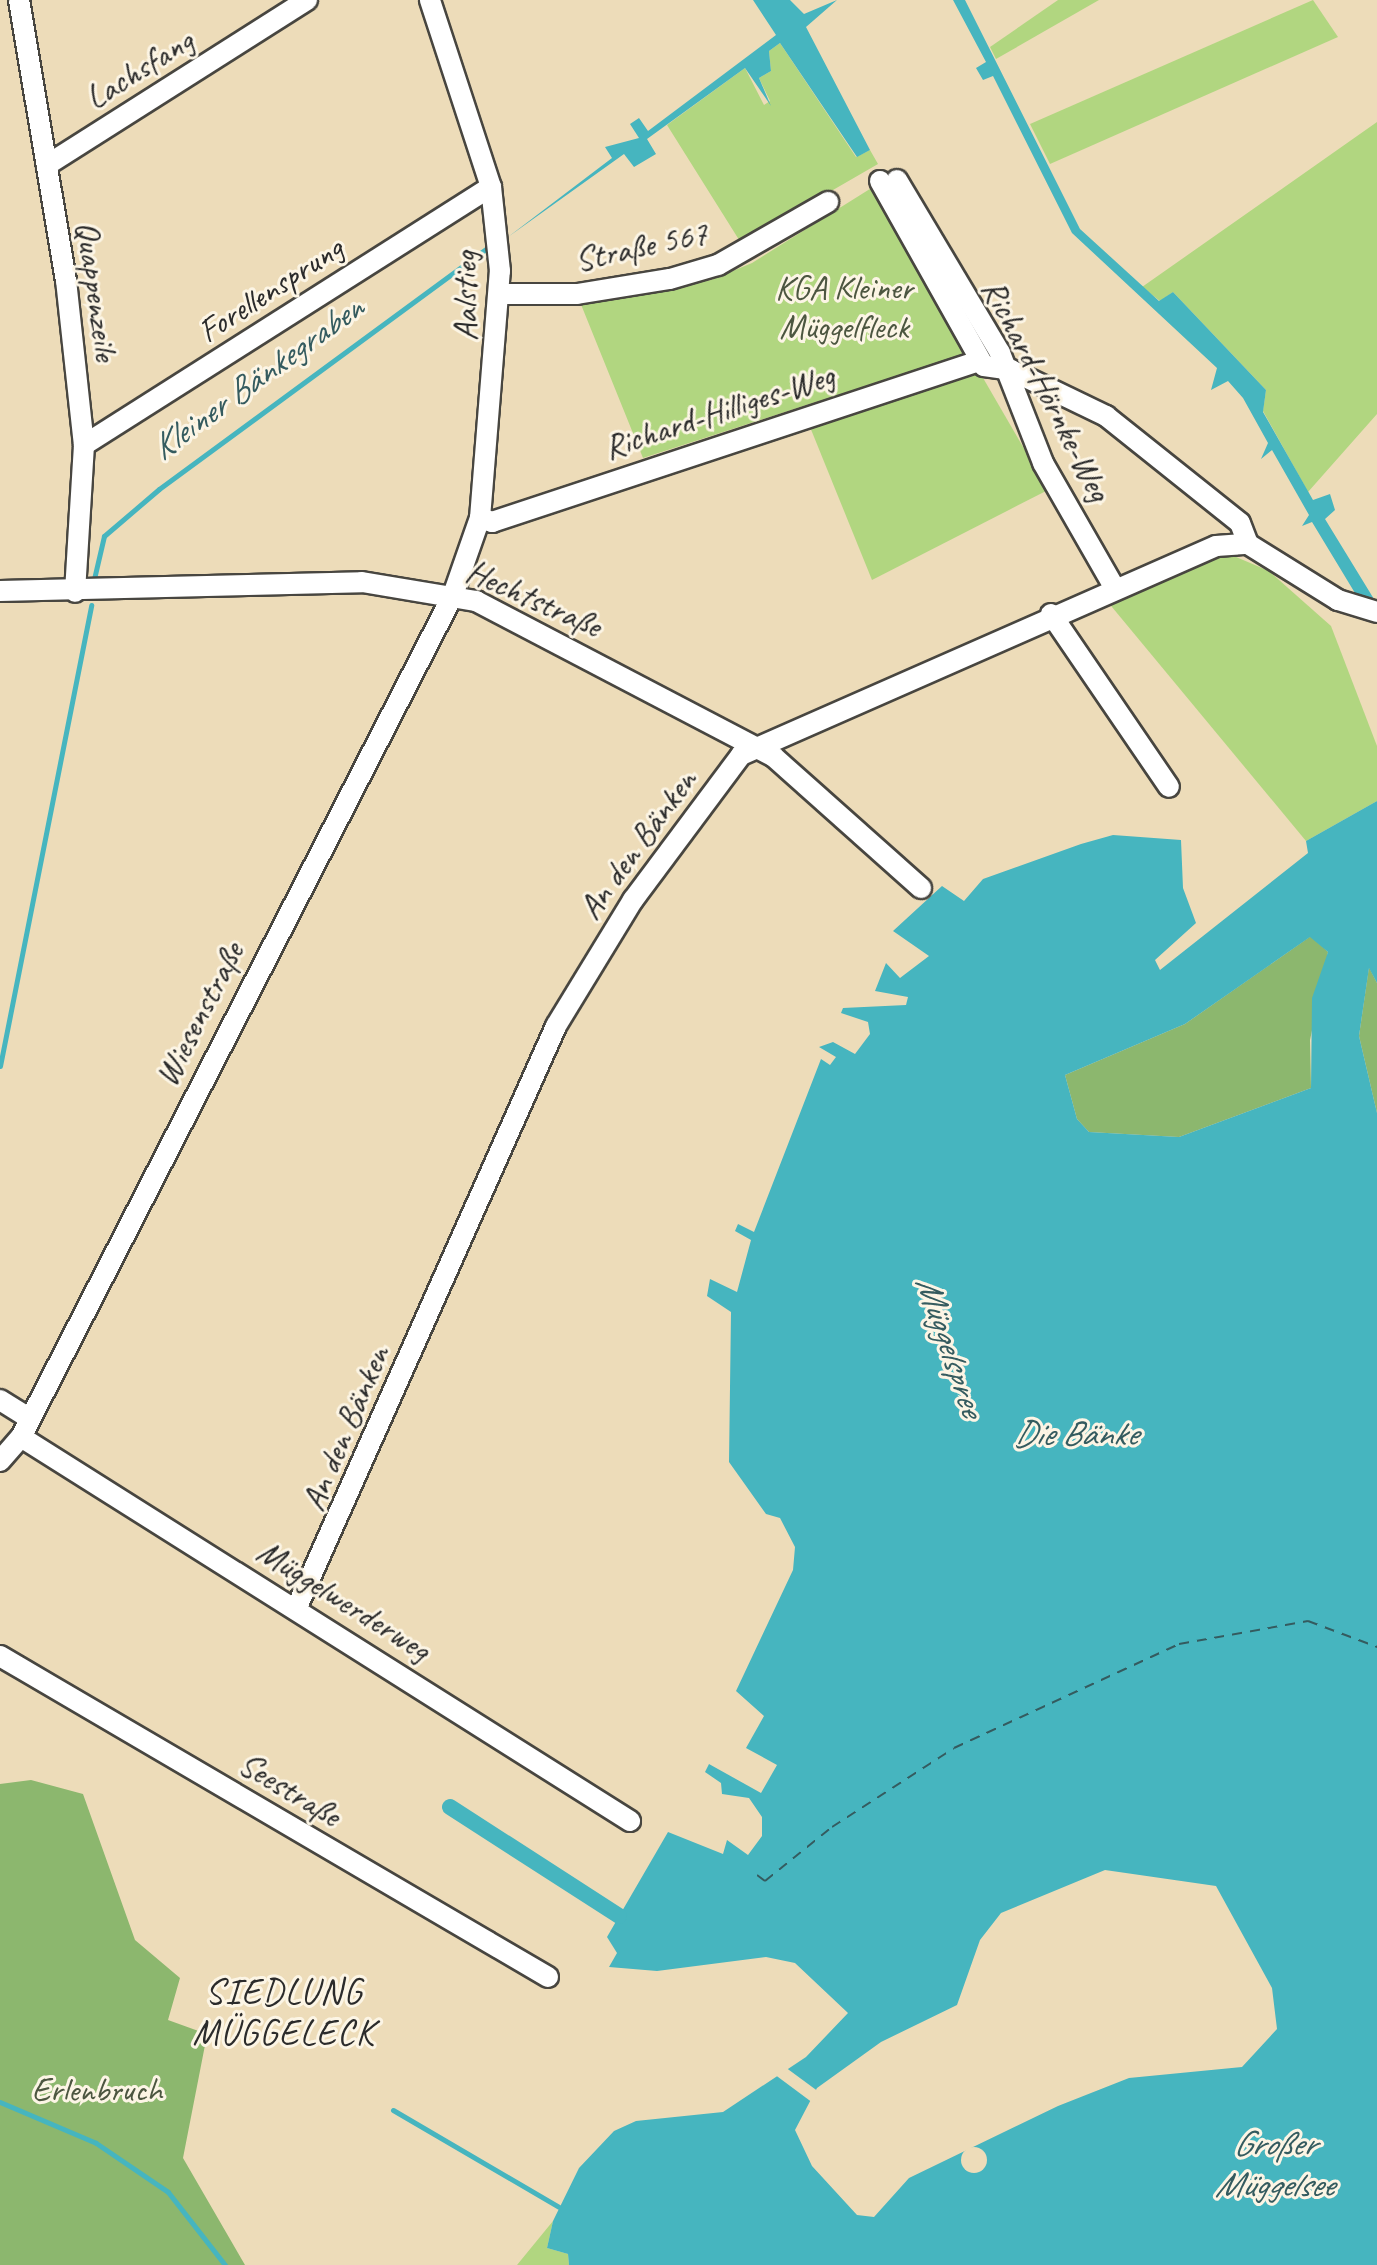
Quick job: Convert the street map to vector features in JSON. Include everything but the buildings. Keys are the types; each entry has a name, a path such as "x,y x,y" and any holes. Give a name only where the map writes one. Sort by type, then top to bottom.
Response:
{"street":[{"name":"Quappenzeile","path":"19,0 47,165 84,445 75,592"},
{"name":"Lachsfang","path":"47,165 307,0"},
{"name":"Aalstieg","path":"430,0 491,187 500,294 480,518 453,595"},
{"name":"Richard-Hörnke-Weg","path":"979,361 888,181 1007,370 1043,463 1114,587"},
{"name":"Forellensprung","path":"84,445 491,187"},
{"name":"Straße 567","path":"500,294 577,294 670,279 718,265 828,202"},
{"path":"979,361 1051,389 1106,416 1240,523 1248,544 1338,600 1377,612"},
{"name":"Richard-Hilliges-Weg","path":"480,518 492,522 979,361"},
{"path":"1024,414 1051,389"},
{"name":"An den Bänken","path":"297,1607 556,1026 633,900 741,755 1051,614 1203,549 1248,544"},
{"name":"Hechtstraße","path":"0,591 75,592 308,581 453,595 537,628 756,747 921,888"},
{"name":"Wiesenstraße","path":"0,1461 21,1437 453,595"},
{"path":"1051,614 1169,787"},
{"path":"0,1400 29,1418"},
{"name":"Müggelwerderweg","path":"21,1437 297,1607 630,1821"},
{"name":"Seestraße","path":"0,1656 548,1977"}],"green space":[{"path":"1058,0 1099,0 996,59 990,47"},
{"path":"1313,0 1338,37 1050,164 1030,124"},
{"name":"KGA Kleiner Müggelfleck","path":"780,43 856,157 870,150 878,164 741,243 667,125 745,68 764,105 770,101 759,78 771,71 769,51"},
{"path":"1377,122 1377,414 1308,492 1263,411 1266,390 1173,292 1160,301 1142,287"},
{"name":"KGA Kleiner Müggelfleck","path":"873,187 970,352 643,458 580,302 711,280 752,263"},
{"name":"KGA Kleiner Müggelfleck","path":"979,371 1048,490 872,580 810,427"},
{"path":"1222,551 1269,571 1331,626 1377,746 1377,801 1306,841 1107,601"},
{"path":"1311,936 1328,952 1310,1040 1311,1088 1179,1137 1089,1132 1077,1119 1065,1075 1185,1024"},
{"path":"1369,967 1377,983 1377,1113 1359,1036"},
{"name":"Erlenbruch","path":"31,1780 83,1794 135,1940 180,1978 168,2020 204,2033 206,2040 183,2158 245,2265 0,2265 0,1784"},
{"path":"553,2221 547,2248 568,2254 569,2265 517,2265"}],"water":[{"path":"753,0 790,0 804,14 837,0 806,27 870,150 857,157 780,43 769,51 771,71 759,78 771,106 745,68 647,139 656,154 634,167 624,154 508,237 612,158 605,147 639,138 630,124 639,118 648,131 776,35"},
{"path":"953,0 965,0 1080,229 1159,301 1173,292 1266,390 1263,412 1313,500 1330,494 1335,510 1325,519 1377,604 1358,598 1312,522 1302,526 1309,515 1272,450 1261,459 1268,443 1243,398 1228,381 1211,390 1217,368 1072,233 993,76 983,80 976,68 986,62"},
{"name":"Die Bänke","path":"1377,801 1377,983 1369,968 1359,1036 1377,1113 1377,2265 569,2265 568,2254 547,2248 553,2221 579,2168 614,2131 636,2121 723,2112 806,2057 848,2013 795,1963 766,1957 657,1971 609,1967 617,1953 607,1937 668,1832 723,1854 727,1840 748,1855 762,1836 762,1817 749,1798 722,1794 721,1783 705,1772 709,1764 761,1793 777,1765 746,1748 764,1716 736,1691 793,1570 795,1547 780,1518 766,1514 729,1462 731,1312 707,1296 710,1279 737,1292 751,1240 735,1231 738,1224 754,1232 821,1059 830,1065 836,1057 819,1047 833,1042 855,1054 870,1034 868,1022 841,1013 843,1008 906,1005 908,997 875,991 886,963 900,978 929,956 893,931 942,886 964,901 983,879 1113,835 1181,840 1183,888 1196,923 1155,960 1160,970 1308,853 1306,841","holes":["1310,937 1328,952 1312,998 1311,1088 1179,1137 1089,1132 1077,1119 1065,1075 1185,1024","1105,1870 1216,1886 1272,1988 1277,2029 1242,2067 1129,2078 1058,2106 909,2178 874,2217 857,2215 812,2166 795,2130 817,2088 881,2042 957,2005 980,1940 1001,1913"]}],"pier":[{"path":"785,2067 819,2092 813,2103 774,2074"},
{"path":"974,2147 983,2151 987,2160 983,2169 974,2173 965,2169 961,2160 965,2151"}],"waterway":[{"name":"Kleiner Bänkegraben","path":"94,579 104,536 159,489 486,249"},
{"name":"Kleiner Bänkegraben","path":"0,1066 91,605"},
{"path":"450,1807 619,1916"},
{"path":"0,2102 96,2143 168,2192 225,2265"},
{"path":"393,2110 559,2207"}],"ferry route":[{"path":"757,1875 765,1881 832,1827 954,1748 1179,1644 1308,1621 1377,1647"}],"district":[{"name":"SIEDLUNG MÜGGELECK","path":"284,2012"}],"water label":[{"name":"Müggelspree","path":"950,1346"},
{"name":"Großer Müggelsee","path":"1274,2164"}]}
